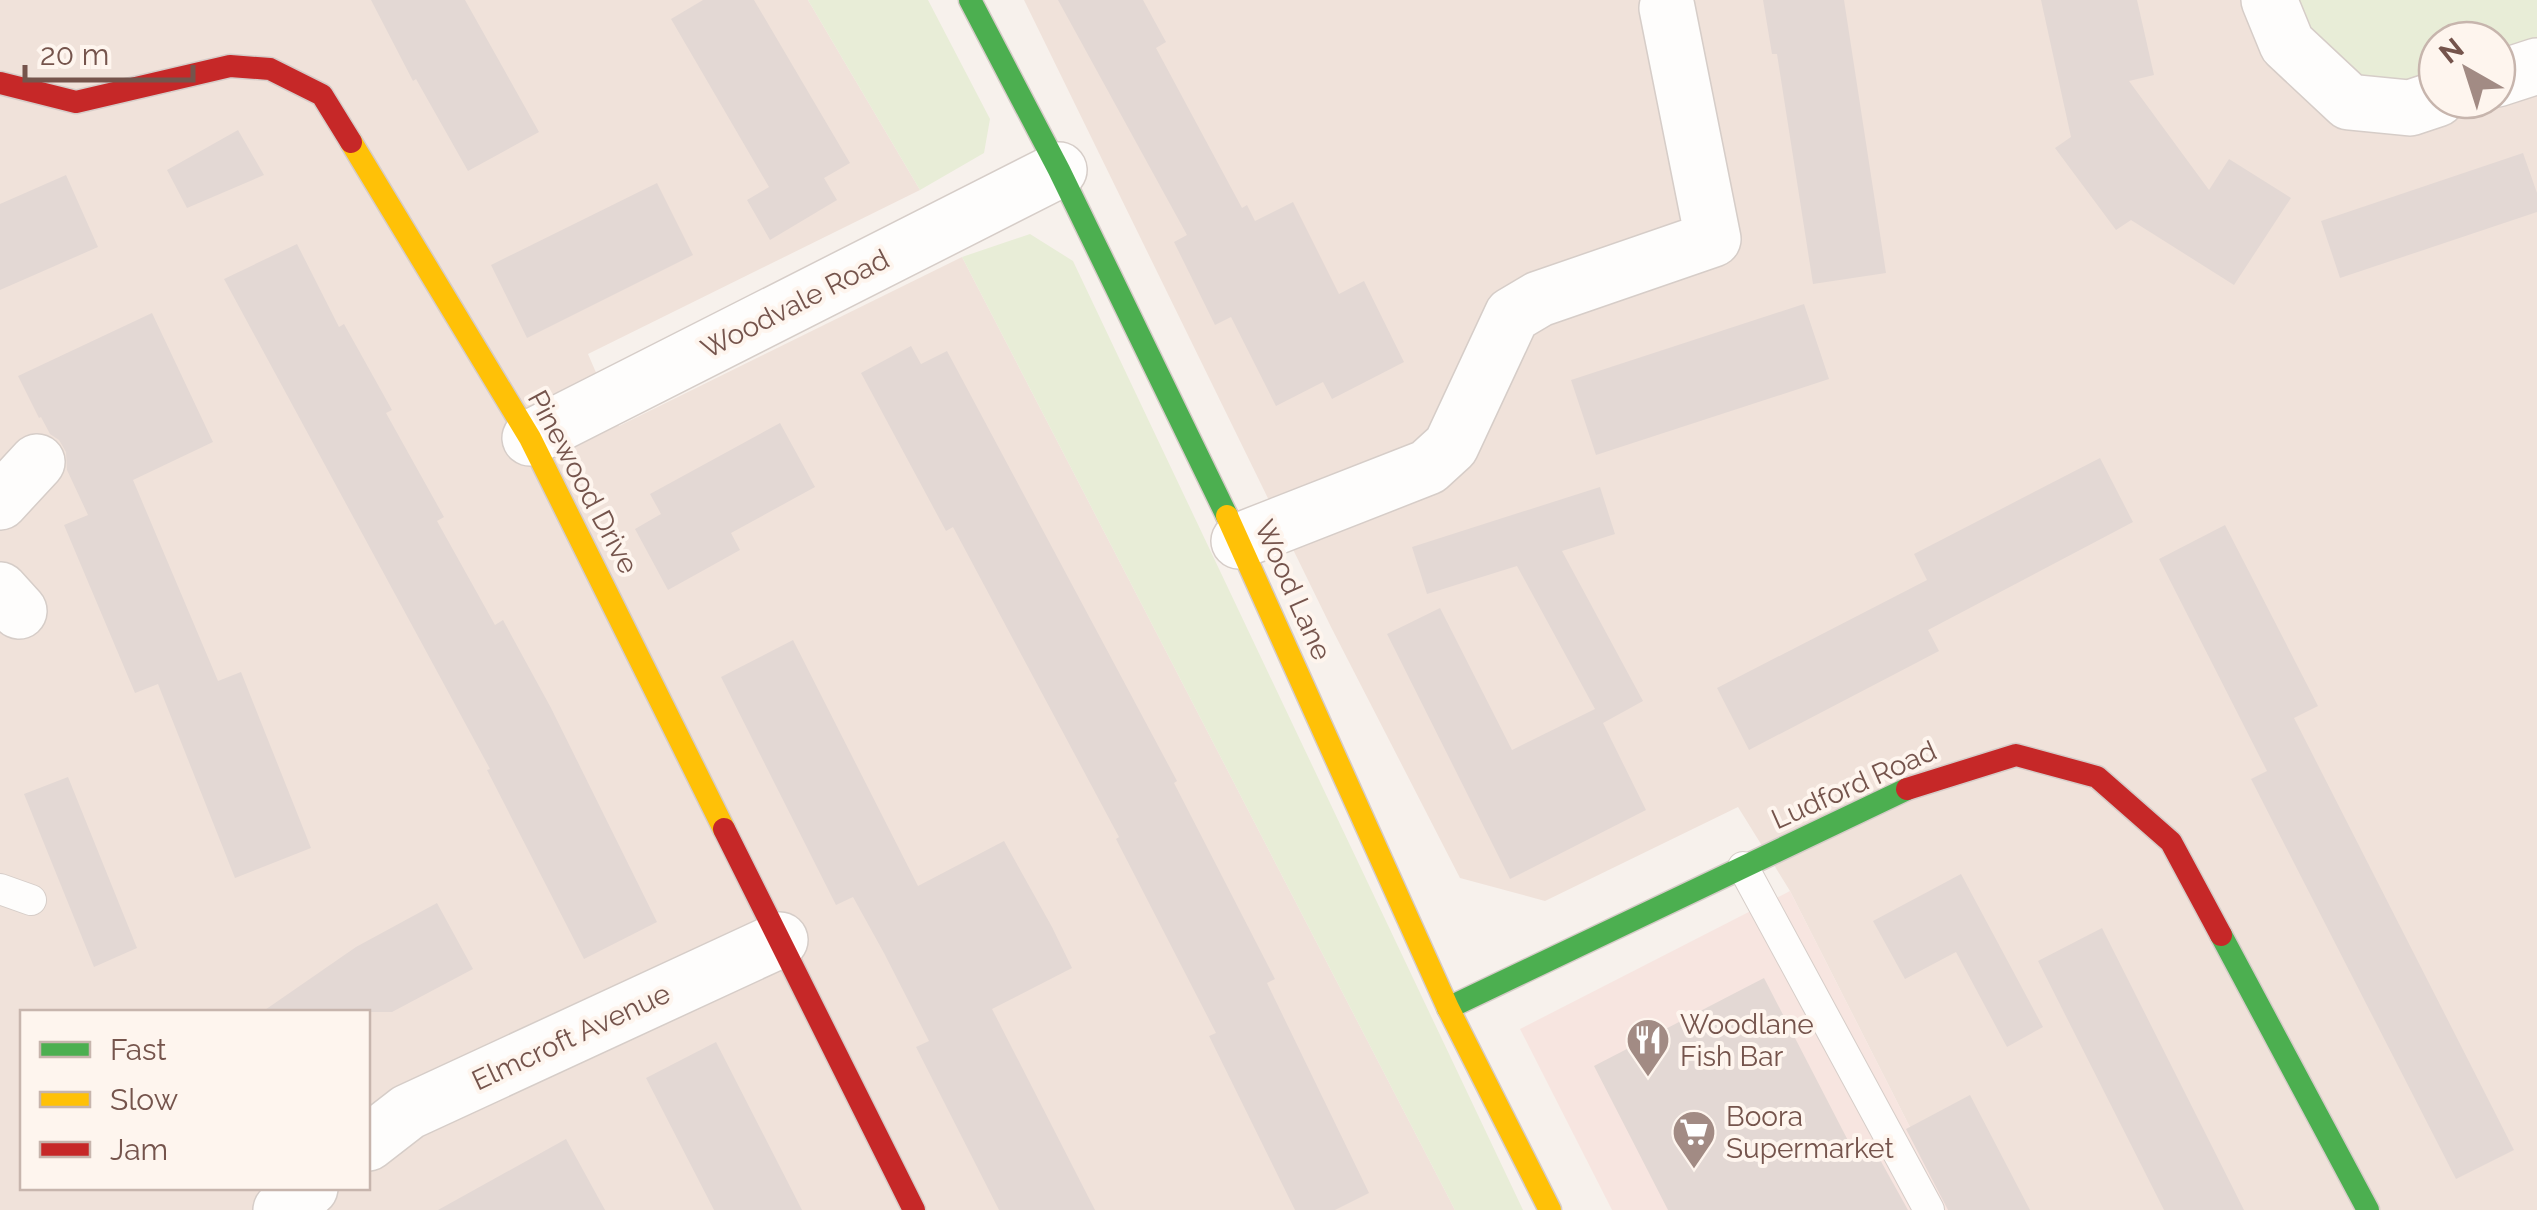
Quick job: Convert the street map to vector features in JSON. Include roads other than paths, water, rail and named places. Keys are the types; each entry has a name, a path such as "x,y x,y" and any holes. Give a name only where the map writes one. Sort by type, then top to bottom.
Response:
{"street":[{"name":"Wood Lane","path":"970,0 1060,170 1239,541 1448,1008 1550,1210"},
{"path":"2270,0 2288,44 2349,102 2417,106"},
{"path":"1239,541 1428,467 1451,446 1512,315 1539,299 1713,239 1667,8"},
{"name":"Pinewood Drive","path":"0,83 76,102 230,66 270,69 322,95 530,438 914,1210"},
{"name":"Woodvale Road","path":"530,438 1060,170"},
{"path":"0,502 37,462"},
{"name":"Ludford Road","path":"1448,1008 1916,785 2016,755 2097,777 2172,842 2368,1210"},
{"name":"Elmcroft Avenue","path":"370,1142 408,1112 780,940"},
{"path":"281,1210 307,1190"}],"lane":[{"path":"1744,867 1928,1210"},
{"path":"0,888 31,900"}],"place":[{"name":"Woodlane Fish Bar","path":"1648,1078"},
{"name":"Boora Supermarket","path":"1694,1170"}]}
